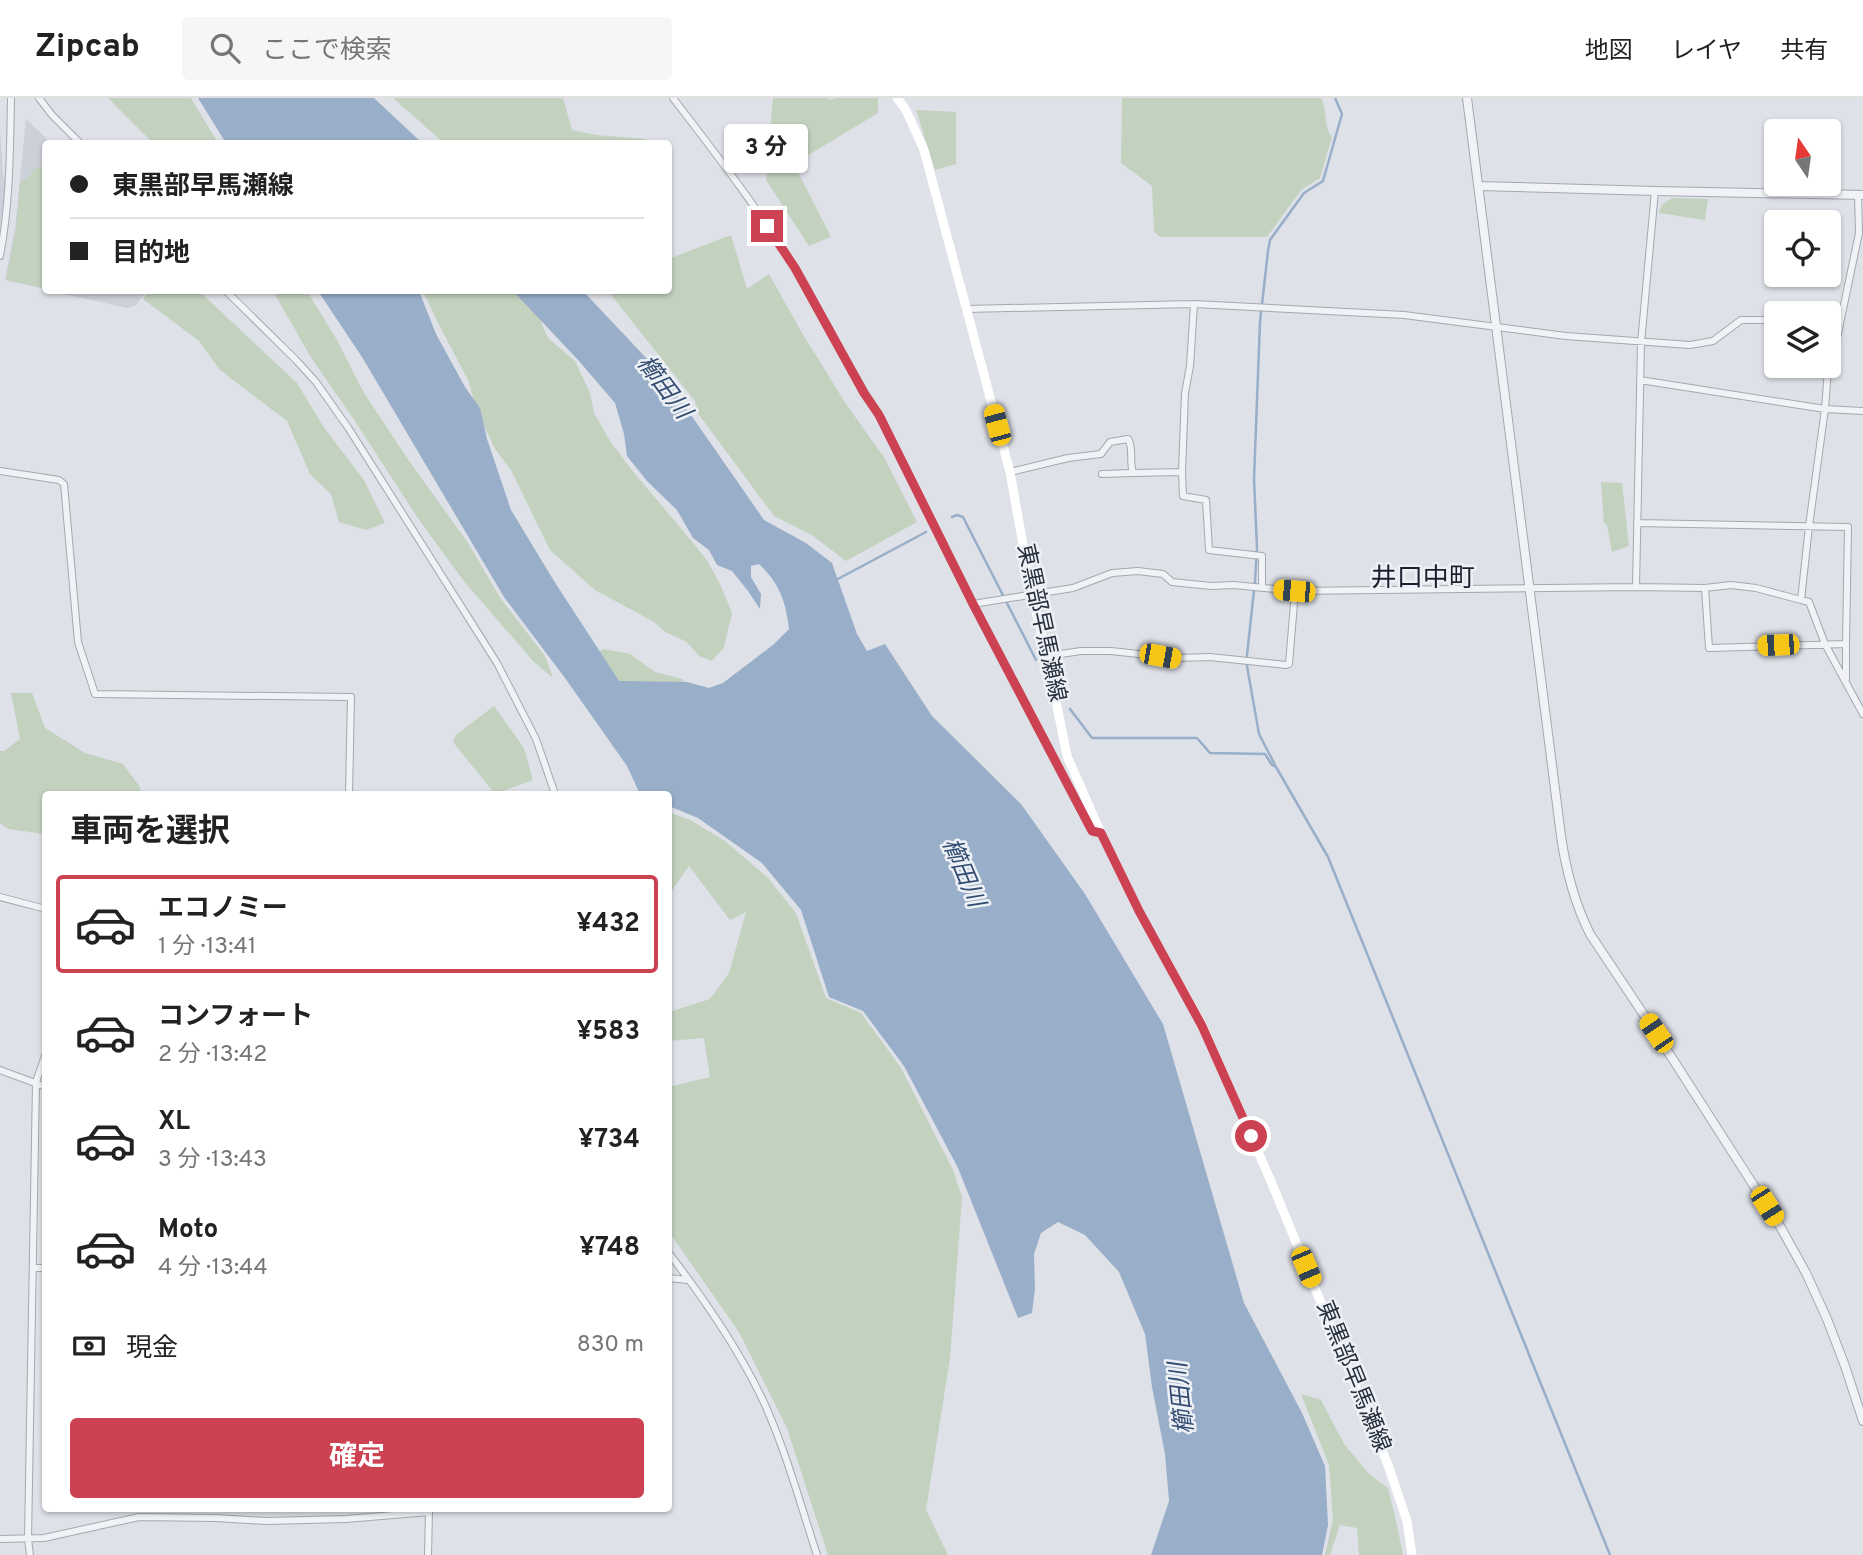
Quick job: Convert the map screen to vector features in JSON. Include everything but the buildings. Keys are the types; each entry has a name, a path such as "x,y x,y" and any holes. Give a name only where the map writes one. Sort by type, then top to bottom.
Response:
{"main road":[{"name":"東黒部早馬瀬線","path":"897,98 906,110 924,150 1010,472 1028,595 1047,656 1067,756 1139,911 1202,1026 1270,1179 1388,1465 1407,1521 1412,1555"}],"street":[{"path":"0,256 5,229 10,159 11,98"},
{"path":"39,98 77,140"},
{"path":"673,98 755,208 795,268 864,393 879,415 973,604 1092,831 1101,833"},
{"path":"1467,98 1566,871 1579,912 1590,934 1753,1183 1794,1251 1827,1319 1863,1421"},
{"path":"1479,186 1861,195 1858,233 1841,318"},
{"path":"1636,587 1641,343 1655,191"},
{"path":"229,294 316,382 349,429 497,663 536,739 554,791"},
{"path":"966,309 1194,304 1405,315 1566,336 1690,345 1713,341 1741,320 1764,320"},
{"path":"1194,304 1190,366 1185,393 1183,496 1206,500 1209,550 1262,556 1256,587"},
{"path":"1801,600 1827,378"},
{"path":"1640,380 1825,409 1863,411"},
{"path":"1010,472 1068,458 1101,454 1110,442 1128,439 1133,472"},
{"path":"0,471 59,480 64,484 78,642 95,694 351,697 349,791"},
{"path":"1102,474 1182,472"},
{"path":"1637,523 1848,527 1846,679"},
{"path":"973,604 1073,588 1112,573 1138,571 1163,574 1172,582 1294,591 1705,588 1731,585 1756,588 1809,602 1825,644 1863,714"},
{"path":"1705,588 1709,648 1846,643"},
{"path":"1047,656 1081,651 1111,651 1175,658 1210,657 1289,664 1294,591"},
{"path":"0,897 42,908"},
{"path":"30,1555 28,1539 36,1082 42,1065"},
{"path":"0,1070 42,1085"},
{"path":"672,1258 746,1367 786,1460 817,1555"},
{"path":"33,1268 42,1268"},
{"path":"672,1278 688,1280"},
{"path":"139,1517 140,1512"},
{"path":"346,1512 346,1519"},
{"path":"0,1538 44,1538 139,1517 267,1521 346,1519 429,1512 428,1555"}],"shaded area":[{"path":"26,119 48,140 42,140 42,288 5,280 15,228"},
{"path":"0,129 3,176 6,179 0,233"},
{"path":"64,294 144,294 136,305 128,308"}],"green space":[{"path":"108,98 191,98 216,140 150,140"},
{"path":"393,98 563,98 572,130 647,140 441,140"},
{"path":"773,98 878,98 878,113 800,160 799,174 831,237 809,246 766,180"},
{"path":"1122,98 1321,98 1327,128 1332,137 1320,178 1301,190 1267,237 1160,237 1154,232 1152,186 1121,163"},
{"path":"916,110 956,112 956,164 935,170"},
{"path":"42,166 42,287 6,280 16,229 20,182 31,175 31,171"},
{"path":"1672,198 1708,199 1705,220 1659,213 1662,205"},
{"path":"731,235 747,289 769,274 846,404 885,459 917,522 846,561 812,535 774,516 697,412 695,401 610,294 672,294 672,258"},
{"path":"146,294 202,294 297,383 325,429 364,480 385,523 366,530 339,522 331,494 310,474 287,421 220,370 199,341 143,299"},
{"path":"275,294 309,294 337,340 364,393 468,543 501,599 545,656 553,678 533,661 463,580 417,517 310,356"},
{"path":"424,294 523,294 536,310 548,338 575,361 590,393 594,413 610,441 708,562 721,586 732,613 724,647 712,661 699,656 687,642 665,632 654,622 595,590 550,550 511,470 495,449 475,406 469,382"},
{"path":"1601,482 1622,483 1629,546 1612,552 1607,525 1604,523"},
{"path":"604,649 630,654 655,672 682,679 693,697 641,715 597,653"},
{"path":"11,693 32,693 45,728 85,753 123,764 141,791 42,791 42,834 8,829 0,823 0,751 20,739"},
{"path":"494,706 524,748 533,780 503,791 493,791 453,742 456,735"},
{"path":"672,813 690,820 725,841 768,878 796,913 826,998 861,1013 901,1068 953,1170 962,1197 950,1358 926,1510 948,1555 828,1555 787,1428 739,1332 672,1236 672,1086 710,1077 704,1038 672,1041 672,1011 710,999 729,973 746,912 730,920 689,866 672,891"},
{"path":"1301,1394 1321,1400 1344,1444 1370,1475 1388,1488 1403,1555 1359,1555 1357,1528 1340,1525 1330,1555 1325,1555 1333,1519 1329,1465"}],"water":[{"path":"198,98 374,98 419,140 224,140"},
{"name":"櫛田川","path":"320,294 420,294 436,334 465,387 480,408 487,439 511,510 619,681 687,682 709,688 723,683 773,645 789,629 786,610 776,586 759,564 751,566 751,577 761,594 760,609 732,571 717,565 709,550 693,538 677,510 647,481 627,456 615,403 516,294 586,294 666,379 764,520 806,543 832,563 857,634 867,651 885,644 932,716 1021,804 1085,894 1163,1024 1244,1303 1302,1413 1325,1466 1328,1525 1322,1555 1151,1555 1169,1501 1165,1454 1145,1334 1119,1272 1085,1235 1058,1222 1041,1233 1034,1254 1035,1289 1032,1313 1018,1318 958,1168 904,1066 863,1011 829,997 801,910 762,863 698,818 672,807 672,791 639,791 627,766 504,597 362,357"}],"waterway":[{"path":"1335,98 1342,114 1323,181 1304,193 1270,240 1268,251 1260,322 1254,479 1257,548 1247,655 1259,734 1328,857 1610,1555"},
{"path":"952,517 963,517 1036,660"},
{"path":"836,580 926,532"},
{"path":"1070,709 1092,738 1197,738 1210,753 1265,754 1276,767"}],"district":[{"name":"井口中町","path":"1423,579"}],"route":[{"path":"767,226 795,268 864,393 879,415 1058,767 1092,831 1101,833 1139,911 1202,1026 1251,1136"}]}
